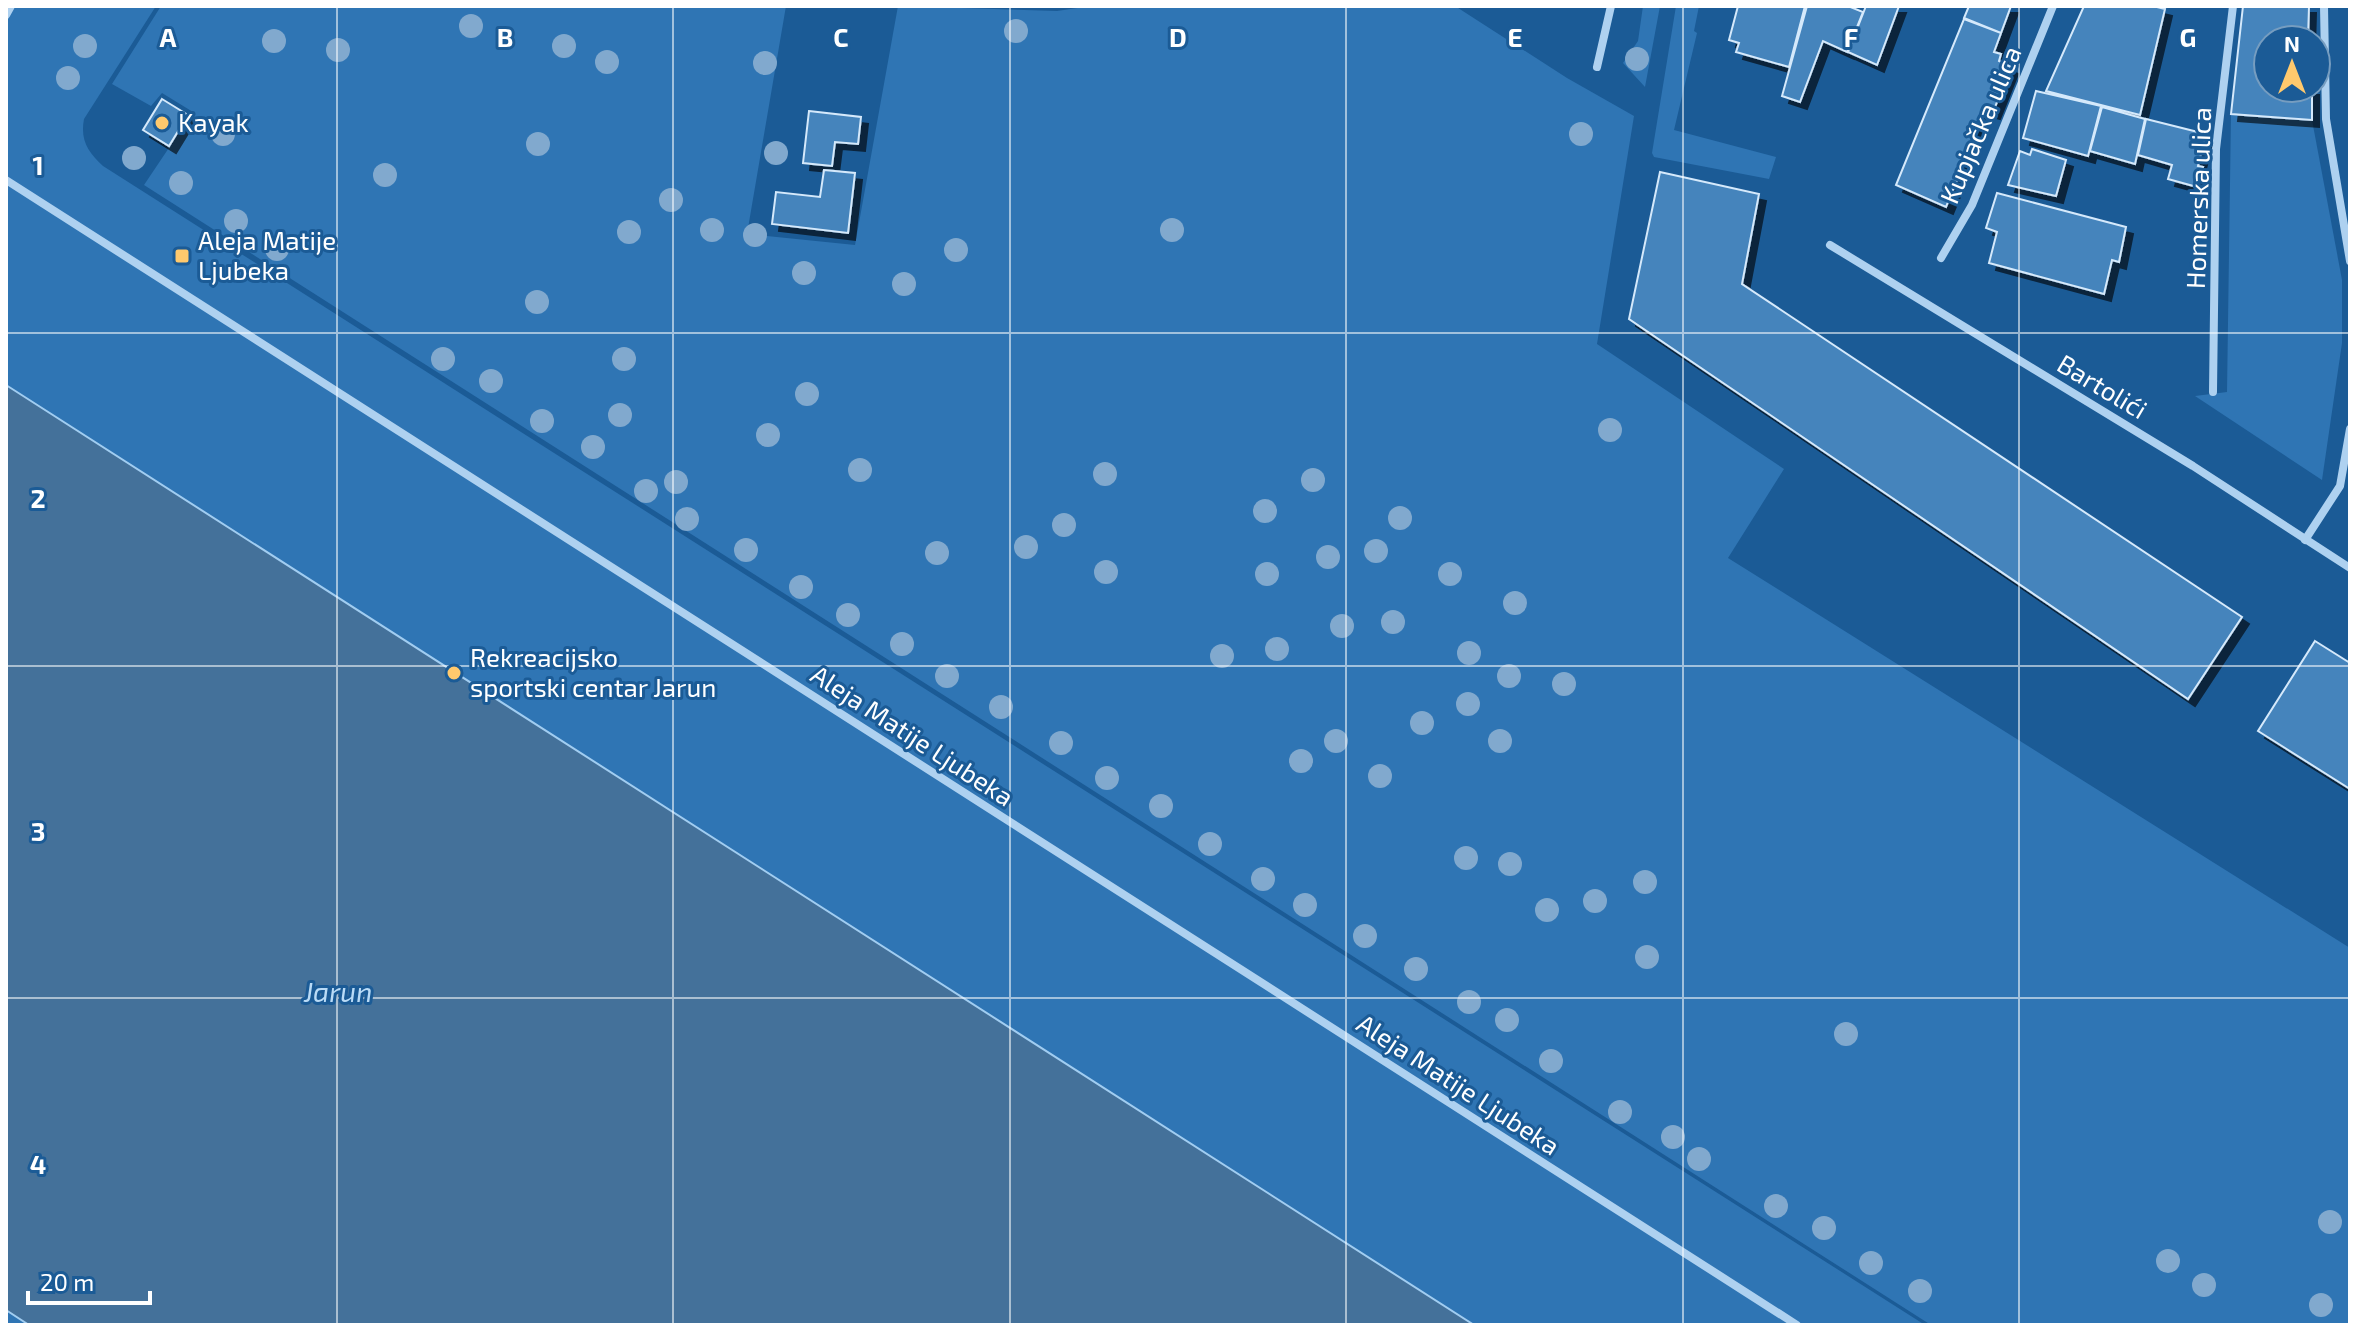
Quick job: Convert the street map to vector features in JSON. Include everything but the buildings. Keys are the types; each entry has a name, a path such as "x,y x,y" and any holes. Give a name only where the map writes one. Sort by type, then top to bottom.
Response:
{"street":[{"path":"6,15 11,6"},
{"path":"1597,67 1610,6"},
{"name":"Kupjačka ulica","path":"1941,258 1972,205 2053,6"},
{"name":"Homerska ulica","path":"2213,392 2216,149 2233,6"},
{"path":"2324,6 2326,119 2350,261"},
{"name":"Aleja Matije Ljubeka","path":"6,180 1797,1325"},
{"name":"Bartolići","path":"1830,245 2193,466 2350,568"},
{"path":"2305,540 2340,486 2350,429"}],"shaded area":[{"name":"Rekreacijsko sportski centar Jarun","path":"6,6 156,6 84,119 86,145 103,166 1925,1325 6,1325"},
{"path":"161,6 786,6 747,234 855,245 898,6 1057,11 1091,6 1455,6 1567,78 1634,116 1597,344 1784,469 1728,558 2350,948 2350,1325 1931,1325 144,185 193,112 162,93 151,106 112,84"},
{"path":"1643,6 1660,6 1645,87 1623,63 1638,41"},
{"path":"1676,6 1699,6 1694,31 1697,33 1674,130 1776,157 1769,179 1654,157 1652,153"},
{"path":"2231,114 2312,120 2342,280 2342,343 2322,480 2195,396 2227,392"}],"water":[{"name":"Jarun","path":"6,385 1474,1325 29,1325 6,1310"}],"place":[{"name":"Kayak","path":"162,123"},
{"name":"Aleja Matije Ljubeka","path":"182,256"},
{"name":"Rekreacijsko sportski centar Jarun","path":"454,673"}]}
